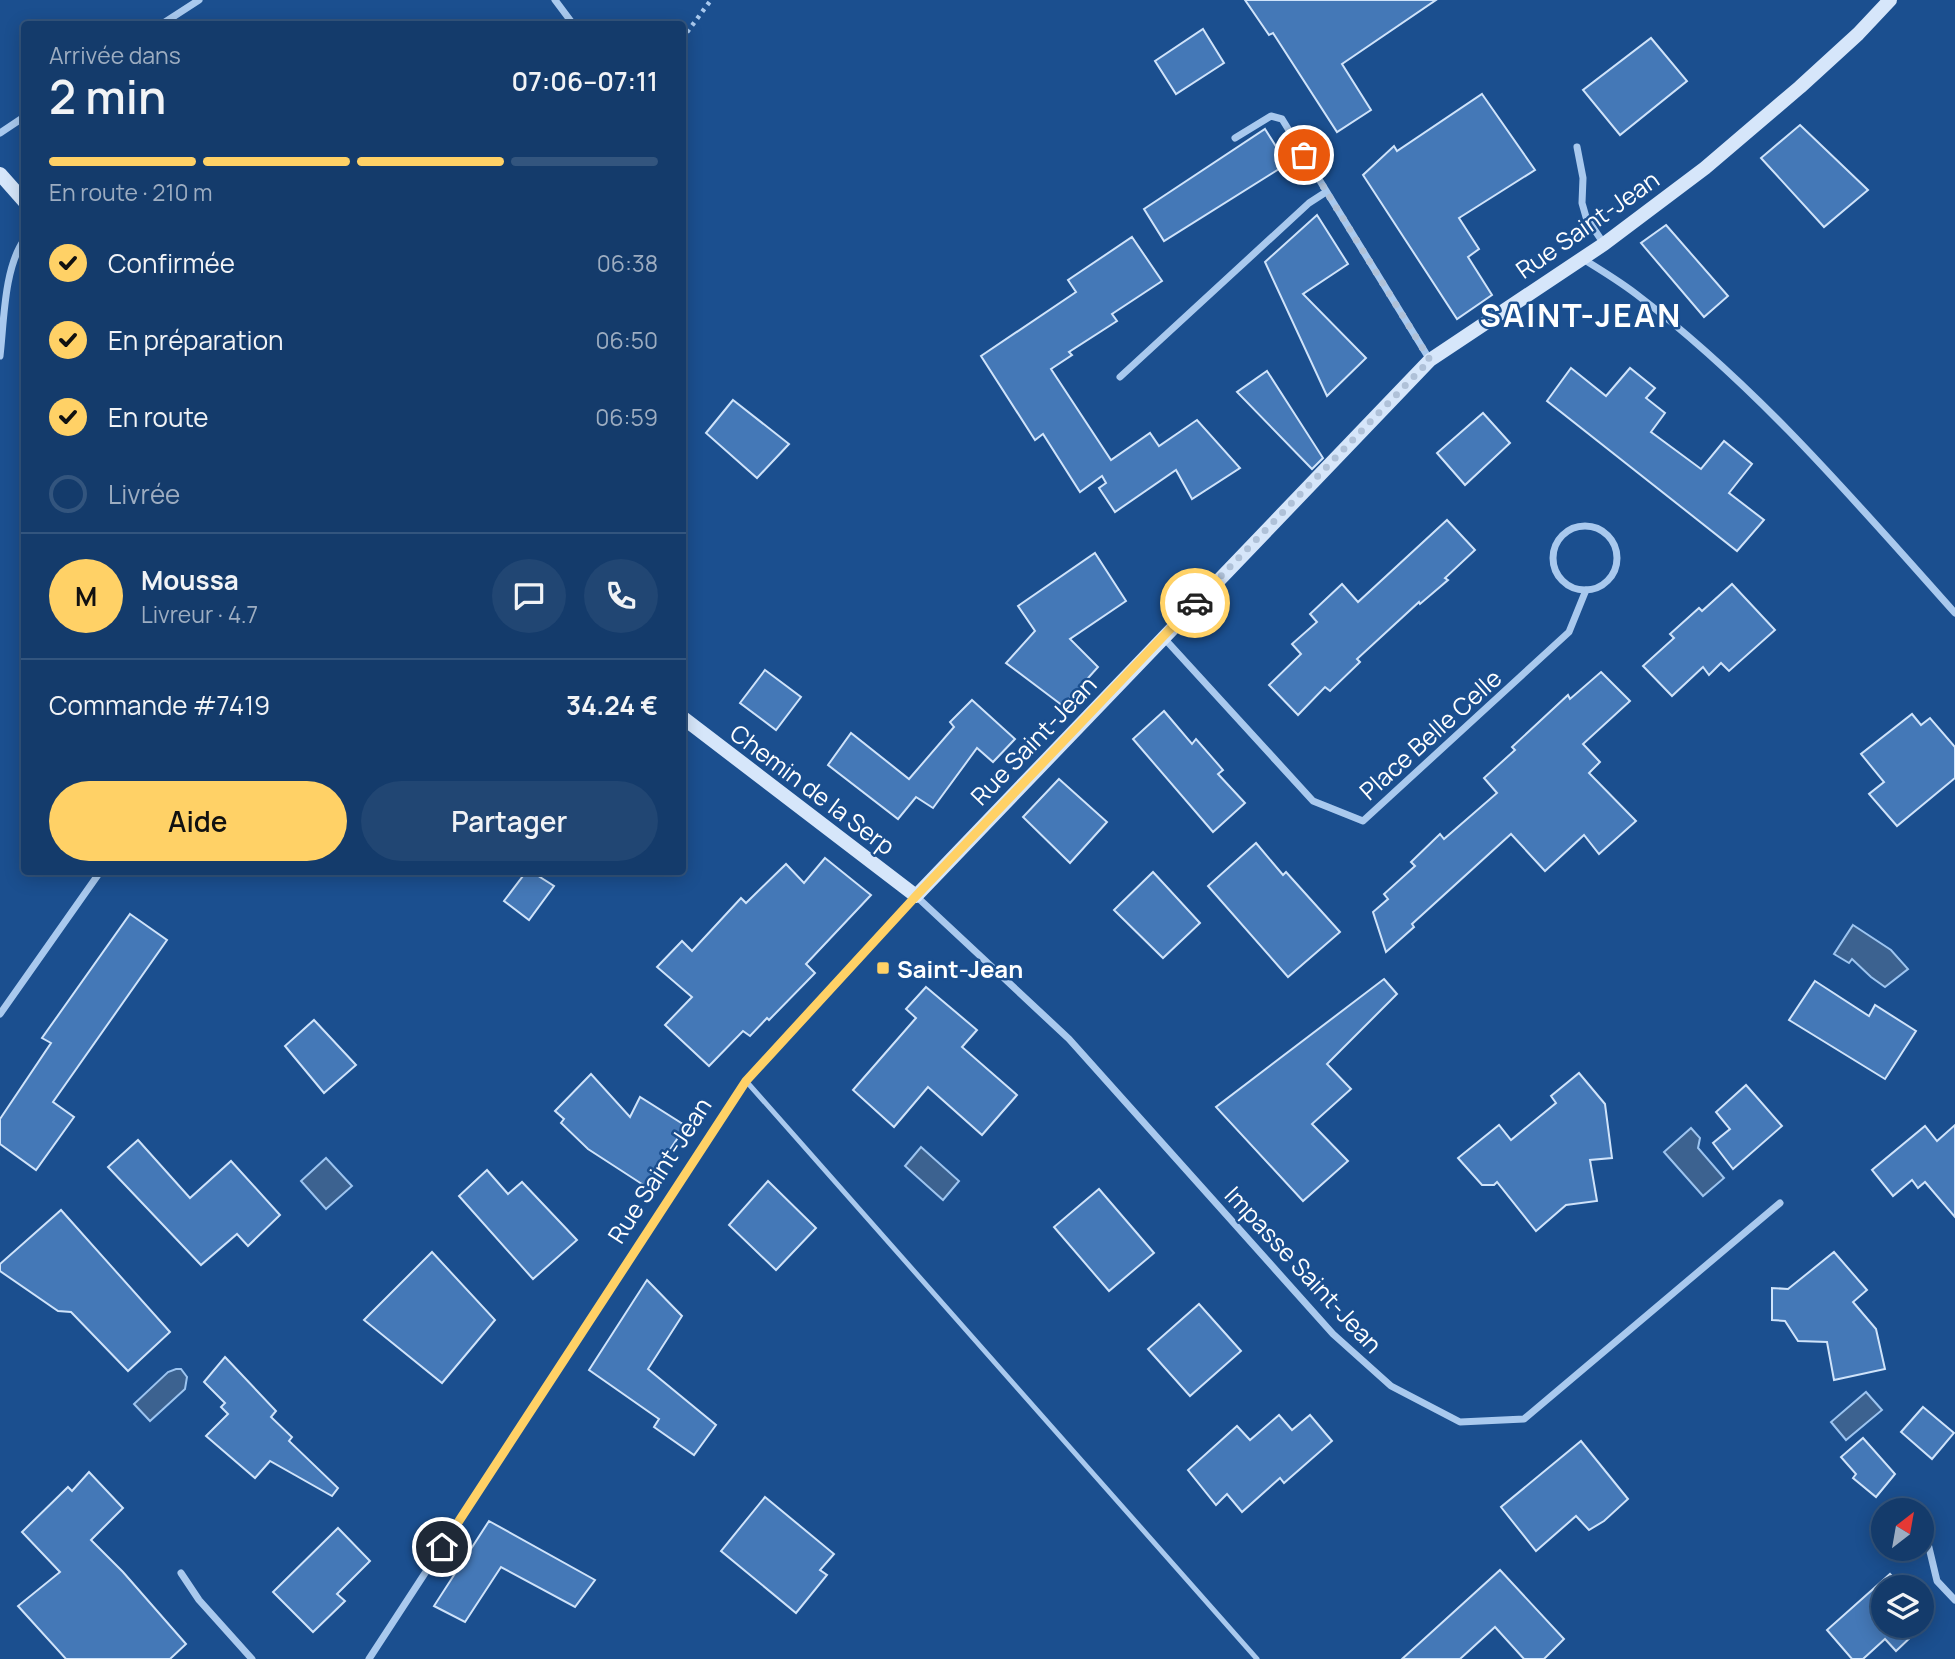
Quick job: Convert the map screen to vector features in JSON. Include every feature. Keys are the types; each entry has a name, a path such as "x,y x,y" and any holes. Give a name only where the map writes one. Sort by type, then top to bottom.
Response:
{"street":[{"path":"167,21 199,0"},
{"path":"555,0 571,21"},
{"name":"Rue Saint-Jean","path":"369,1659 746,1081 916,896 1430,360 1604,244 1705,168 1790,96 1858,34 1890,0"},
{"path":"1235,138 1271,116 1282,119 1430,360"},
{"path":"0,133 21,119"},
{"path":"1577,147 1581,163 1584,210 1604,244"},
{"path":"0,174 21,198"},
{"path":"1120,377 1309,203 1326,192"},
{"path":"0,356 12,270 21,244"},
{"path":"1583,258 1636,294 1734,377 1826,470 1955,612"},
{"path":"1581,526 1601,530 1615,546 1617,556 1616,566 1605,583 1586,590 1575,589 1565,583 1554,566 1556,544 1571,529 1581,526"},
{"name":"Place Belle Celle","path":"1163,636 1313,801 1363,821 1569,632 1586,590"},
{"name":"Chemin de la Serp","path":"686,721 916,896"},
{"path":"0,1014 98,875"},
{"name":"Impasse Saint-Jean","path":"916,896 1069,1039 1333,1334 1391,1386 1460,1422 1524,1419 1780,1203"},
{"path":"1932,1561 1937,1581 1955,1600"},
{"path":"181,1573 199,1600 252,1659"}],"lane":[{"path":"746,1081 1256,1659"}],"path":[{"path":"686,34 711,0"}],"water":[{"path":"1853,925 1891,950 1908,969 1885,987 1852,959 1849,963 1834,954"},
{"path":"1691,1128 1700,1138 1698,1148 1724,1178 1703,1196 1664,1152"},
{"path":"921,1147 959,1181 943,1200 905,1166"},
{"path":"326,1158 352,1186 326,1209 301,1181"},
{"path":"181,1369 187,1377 185,1389 150,1421 134,1404 168,1372"},
{"path":"1866,1392 1882,1410 1846,1440 1831,1422"}],"building":[{"path":"1245,0 1436,0 1342,64 1371,110 1337,132 1273,33 1269,35"},
{"path":"1203,29 1224,63 1176,94 1155,61"},
{"path":"1651,38 1687,81 1620,135 1583,90"},
{"path":"1482,94 1535,170 1459,218 1479,249 1468,257 1492,295 1457,319 1363,175 1394,146 1397,151"},
{"path":"1800,125 1868,190 1824,227 1761,158"},
{"path":"1265,129 1287,164 1164,241 1144,209"},
{"path":"1317,215 1348,264 1303,294 1366,358 1327,396 1265,262"},
{"path":"1666,225 1728,296 1704,317 1641,243"},
{"path":"1132,237 1162,281 1112,314 1117,321 1069,352 1072,355 1051,369 1111,460 1150,433 1159,446 1197,420 1240,468 1192,499 1176,470 1115,512 1099,488 1106,483 1102,476 1080,492 1043,434 1035,440 981,356 1076,292 1068,280"},
{"path":"1571,368 1606,396 1630,368 1655,388 1646,398 1665,413 1651,432 1701,469 1724,441 1752,464 1729,493 1764,520 1737,551 1547,401"},
{"path":"1267,371 1323,458 1312,469 1237,392"},
{"path":"733,400 789,444 757,478 706,433"},
{"path":"1483,413 1510,443 1465,485 1437,453"},
{"path":"1447,520 1475,550 1445,578 1448,580 1420,604 1419,602 1357,659 1360,662 1330,691 1325,687 1298,715 1269,685 1301,654 1292,644 1317,622 1310,614 1342,584 1358,602"},
{"path":"1095,553 1126,601 1070,639 1098,667 1063,706 1006,663 1035,631 1018,606"},
{"path":"1732,584 1775,630 1729,671 1721,663 1709,675 1703,667 1672,696 1643,666 1674,638 1670,634 1699,608 1702,611"},
{"path":"765,670 801,697 776,730 740,703"},
{"path":"1601,672 1630,701 1583,744 1600,762 1589,773 1636,821 1599,854 1584,835 1545,871 1511,834 1412,924 1414,927 1386,952 1373,912 1388,899 1384,894 1415,866 1411,862 1440,834 1444,839 1497,793 1484,778 1515,750 1512,747 1568,695 1570,699"},
{"path":"972,700 1015,739 993,762 977,748 933,808 916,797 898,819 828,765 851,733 909,779 954,727 950,722"},
{"path":"1164,711 1192,744 1196,739 1223,770 1218,774 1245,803 1213,832 1133,739"},
{"path":"1912,714 1921,725 1930,718 1955,747 1955,778 1897,826 1869,794 1884,782 1861,754"},
{"path":"1059,779 1107,822 1070,863 1023,817"},
{"path":"1256,843 1283,875 1286,872 1340,932 1288,977 1208,886"},
{"path":"825,858 871,895 806,964 815,973 769,1020 767,1018 750,1036 743,1031 709,1066 665,1025 692,997 657,967 682,941 692,951 741,898 746,903 786,864 804,883"},
{"path":"1153,872 1200,923 1163,958 1114,910"},
{"path":"524,875 537,875 554,886 529,920 504,901"},
{"path":"130,914 167,940 53,1102 74,1117 36,1170 0,1144 0,1119 51,1043 42,1038"},
{"path":"1384,979 1397,994 1327,1064 1351,1089 1312,1124 1348,1161 1303,1201 1216,1107"},
{"path":"1815,981 1869,1016 1875,1005 1916,1031 1885,1079 1789,1020"},
{"path":"926,987 977,1030 962,1047 1017,1095 982,1135 928,1087 894,1127 853,1090 916,1018 906,1009"},
{"path":"314,1020 356,1065 324,1093 285,1046"},
{"path":"1579,1073 1605,1104 1612,1158 1590,1160 1597,1201 1566,1205 1536,1231 1497,1182 1494,1185 1482,1185 1458,1158 1499,1125 1511,1140 1556,1103 1551,1096"},
{"path":"591,1074 630,1117 640,1097 686,1126 645,1186 588,1149 561,1123 564,1119 555,1111"},
{"path":"1746,1085 1782,1126 1733,1169 1713,1143 1730,1129 1716,1112"},
{"path":"1955,1125 1955,1217 1925,1182 1918,1188 1912,1180 1893,1196 1872,1170 1925,1126 1937,1141"},
{"path":"138,1140 190,1198 231,1161 280,1215 248,1246 237,1234 201,1265 108,1167"},
{"path":"487,1170 508,1194 522,1182 577,1240 533,1279 459,1196"},
{"path":"768,1181 816,1228 776,1270 729,1225"},
{"path":"1099,1189 1154,1253 1109,1291 1054,1227"},
{"path":"61,1210 170,1332 128,1371 71,1312 58,1311 0,1271 0,1264"},
{"path":"432,1252 495,1320 442,1383 364,1320"},
{"path":"1834,1252 1867,1290 1853,1302 1876,1329 1885,1369 1834,1380 1827,1342 1798,1341 1785,1321 1772,1320 1772,1288 1788,1289"},
{"path":"647,1280 682,1316 648,1369 716,1425 694,1455 654,1427 659,1419 589,1370"},
{"path":"1199,1304 1241,1351 1190,1396 1148,1349"},
{"path":"225,1357 276,1411 271,1417 292,1437 289,1441 338,1488 332,1496 270,1461 255,1478 206,1436 228,1414 221,1407 225,1403 204,1382"},
{"path":"1923,1407 1954,1433 1932,1459 1901,1432"},
{"path":"1279,1415 1292,1430 1310,1415 1332,1441 1284,1483 1280,1478 1242,1512 1227,1494 1216,1505 1188,1470 1237,1426 1250,1440"},
{"path":"1863,1438 1895,1474 1876,1497 1853,1478 1856,1474 1841,1457"},
{"path":"1581,1441 1628,1499 1604,1521 1589,1530 1576,1516 1536,1551 1501,1507"},
{"path":"89,1472 123,1508 91,1540 186,1644 170,1659 66,1659 18,1606 60,1572 22,1532 68,1487 72,1491"},
{"path":"765,1497 834,1554 820,1570 827,1575 796,1613 721,1551"},
{"path":"489,1521 595,1580 575,1607 501,1567 465,1622 434,1606"},
{"path":"338,1528 370,1561 337,1594 345,1601 313,1632 273,1592"},
{"path":"1500,1570 1564,1639 1544,1659 1524,1659 1495,1627 1460,1659 1402,1659"},
{"path":"1871,1591 1871,1638 1910,1638 1896,1651 1885,1639 1863,1659 1852,1659 1827,1630"}],"way so far":[{"path":"1195,603 1430,360 1304,155"}],"place":[{"name":"Saint-Jean","path":"883,968"}],"district":[{"name":"SAINT-JEAN","path":"1581,315"}],"route":[{"path":"442,1547 746,1081 916,896 1195,603"}]}
